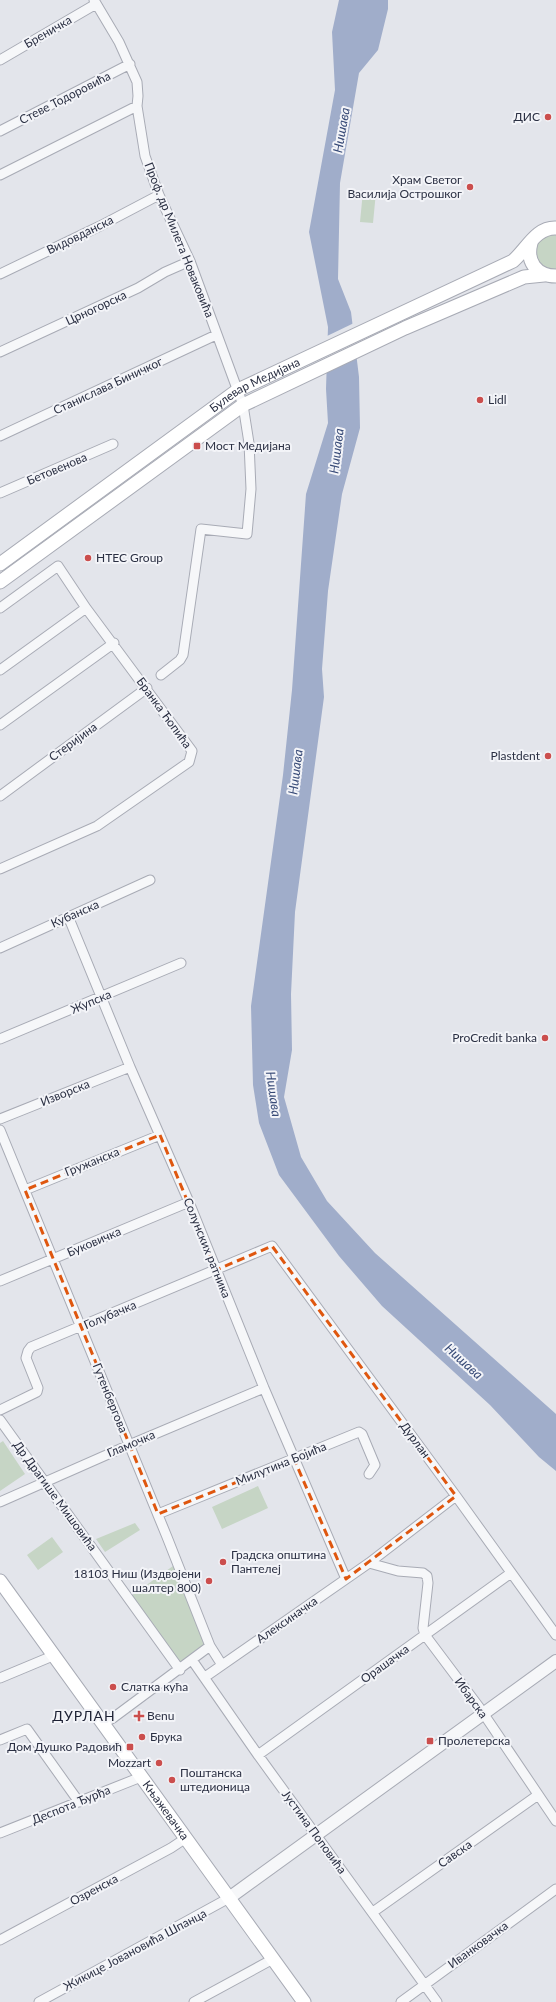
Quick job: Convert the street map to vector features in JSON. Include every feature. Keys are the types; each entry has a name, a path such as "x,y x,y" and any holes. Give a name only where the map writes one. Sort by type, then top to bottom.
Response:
{"main road":[{"name":"Булевар Медијана","path":"0,564 238,390 289,368 513,261 541,231 556,228"},
{"name":"Булевар Медијана","path":"531,243 529,258 532,265 551,278"},
{"name":"Булевар Медијана","path":"0,582 243,405 405,328 524,277 551,278"},
{"name":"Књажевачка","path":"0,1580 304,2002"}],"street":[{"name":"Бреничка","path":"0,60 95,2"},
{"name":"Проф. др Милета Новаковића","path":"95,2 119,42 137,82 137,106 145,156 159,195 190,261 243,405"},
{"name":"Стеве Тодоровића","path":"0,131 130,64"},
{"path":"0,175 137,106"},
{"name":"Видовданска","path":"0,274 100,226 159,195"},
{"name":"Црногорска","path":"0,352 138,288 165,272 190,261"},
{"name":"Станислава Биничког","path":"0,436 216,335"},
{"name":"Булевар Медијана","path":"162,675 180,660 183,655 201,529 247,534 251,489 249,443 243,405"},
{"name":"Бетовенова","path":"0,493 113,444"},
{"name":"Бранка Ћопића","path":"0,608 58,566 86,608 191,747 192,756 189,762 97,826 0,869"},
{"path":"0,670 86,608"},
{"path":"0,725 114,644"},
{"name":"Стеријина","path":"0,796 147,688"},
{"name":"Кубанска","path":"0,948 150,880"},
{"name":"Солунских ратника","path":"68,916 130,1067 189,1202 264,1388 346,1579"},
{"name":"Жупска","path":"0,1039 181,963"},
{"name":"Изворска","path":"0,1118 130,1067"},
{"name":"Гутенбергова","path":"0,1130 52,1260 82,1327 210,1646 222,1665"},
{"name":"Гружанска","path":"25,1190 160,1135"},
{"name":"Буковичка","path":"0,1281 189,1202"},
{"name":"Голубачка","path":"0,1410 37,1392 38,1388 26,1358 28,1351 31,1348 272,1246"},
{"name":"Дурлан","path":"272,1246 456,1496 556,1636"},
{"name":"Гламочка","path":"0,1502 264,1388"},
{"name":"Др Драгише Мишовића","path":"0,1420 180,1670"},
{"name":"Милутина Бојића","path":"158,1514 359,1432 362,1434 375,1465 369,1474"},
{"name":"Алексиначка","path":"205,1677 346,1579 456,1496"},
{"path":"368,1563 398,1571 423,1573 427,1576 428,1583 423,1628 425,1635"},
{"name":"Орашачка","path":"258,1755 511,1573"},
{"name":"Ибарска","path":"425,1635 483,1714 556,1821"},
{"path":"103,1723 180,1670 210,1646"},
{"path":"0,1678 55,1655"},
{"name":"Јустина Поповића","path":"192,1660 258,1755 437,2002"},
{"path":"230,1898 556,1661"},
{"path":"0,1740 27,1729 79,1802"},
{"name":"Деспота Ђурђа","path":"0,1833 141,1777"},
{"name":"Савска","path":"373,1912 538,1795"},
{"name":"Озренска","path":"0,1940 171,1848 186,1838"},
{"name":"Иванковачка","path":"401,2002 556,1890"},
{"name":"Жикице Јовановића Шпанца","path":"39,2002 230,1898"},
{"path":"194,2002 273,1959"}],"highlighted area":[{"path":"160,1135 216,1270 272,1246 456,1496 346,1579 294,1459 158,1514 25,1190"}],"green space":[{"path":"363,191 376,192 373,223 360,222"},
{"path":"550,234 556,234 556,269 546,267 538,261 535,251 539,241"},
{"path":"3,1441 25,1474 0,1491 0,1443"},
{"path":"258,1486 268,1508 222,1529 212,1507"},
{"path":"135,1523 140,1530 105,1552 96,1539"},
{"path":"52,1537 63,1552 38,1570 27,1555"},
{"path":"173,1566 206,1646 179,1664 131,1596"}],"water":[{"name":"Нишава","path":"339,0 388,0 388,9 378,50 359,73 340,183 338,279 351,312 359,377 360,428 342,494 328,591 322,669 324,697 295,912 291,994 292,1050 284,1097 301,1157 327,1201 375,1253 556,1414 556,1471 539,1457 490,1405 382,1306 339,1256 279,1175 259,1123 253,1085 251,1006 283,775 292,690 306,494 328,423 326,389 328,327 309,232 335,90 332,32"}],"pier":[{"path":"354,323 358,356 324,372 325,337"}],"place":[{"name":"ДИС","path":"548,117"},
{"name":"Храм Светог Василија Острошког","path":"470,187"},
{"name":"Lidl","path":"480,400"},
{"name":"Мост Медијана","path":"197,446"},
{"name":"HTEC Group","path":"88,558"},
{"name":"Plastdent","path":"548,756"},
{"name":"ProCredit banka","path":"545,1038"},
{"name":"Градска општина Пантелеј","path":"223,1562"},
{"name":"18103 Ниш (Издвојени шалтер 800)","path":"209,1581"},
{"name":"Слатка кућа","path":"113,1687"},
{"name":"Benu","path":"139,1716"},
{"name":"Брука","path":"142,1737"},
{"name":"Пролетерска","path":"430,1741"},
{"name":"Дом Душко Радовић","path":"130,1747"},
{"name":"Mozzart","path":"159,1763"},
{"name":"Поштанска штедионица","path":"172,1780"}],"district":[{"name":"ДУРЛАН","path":"84,1716"}]}
